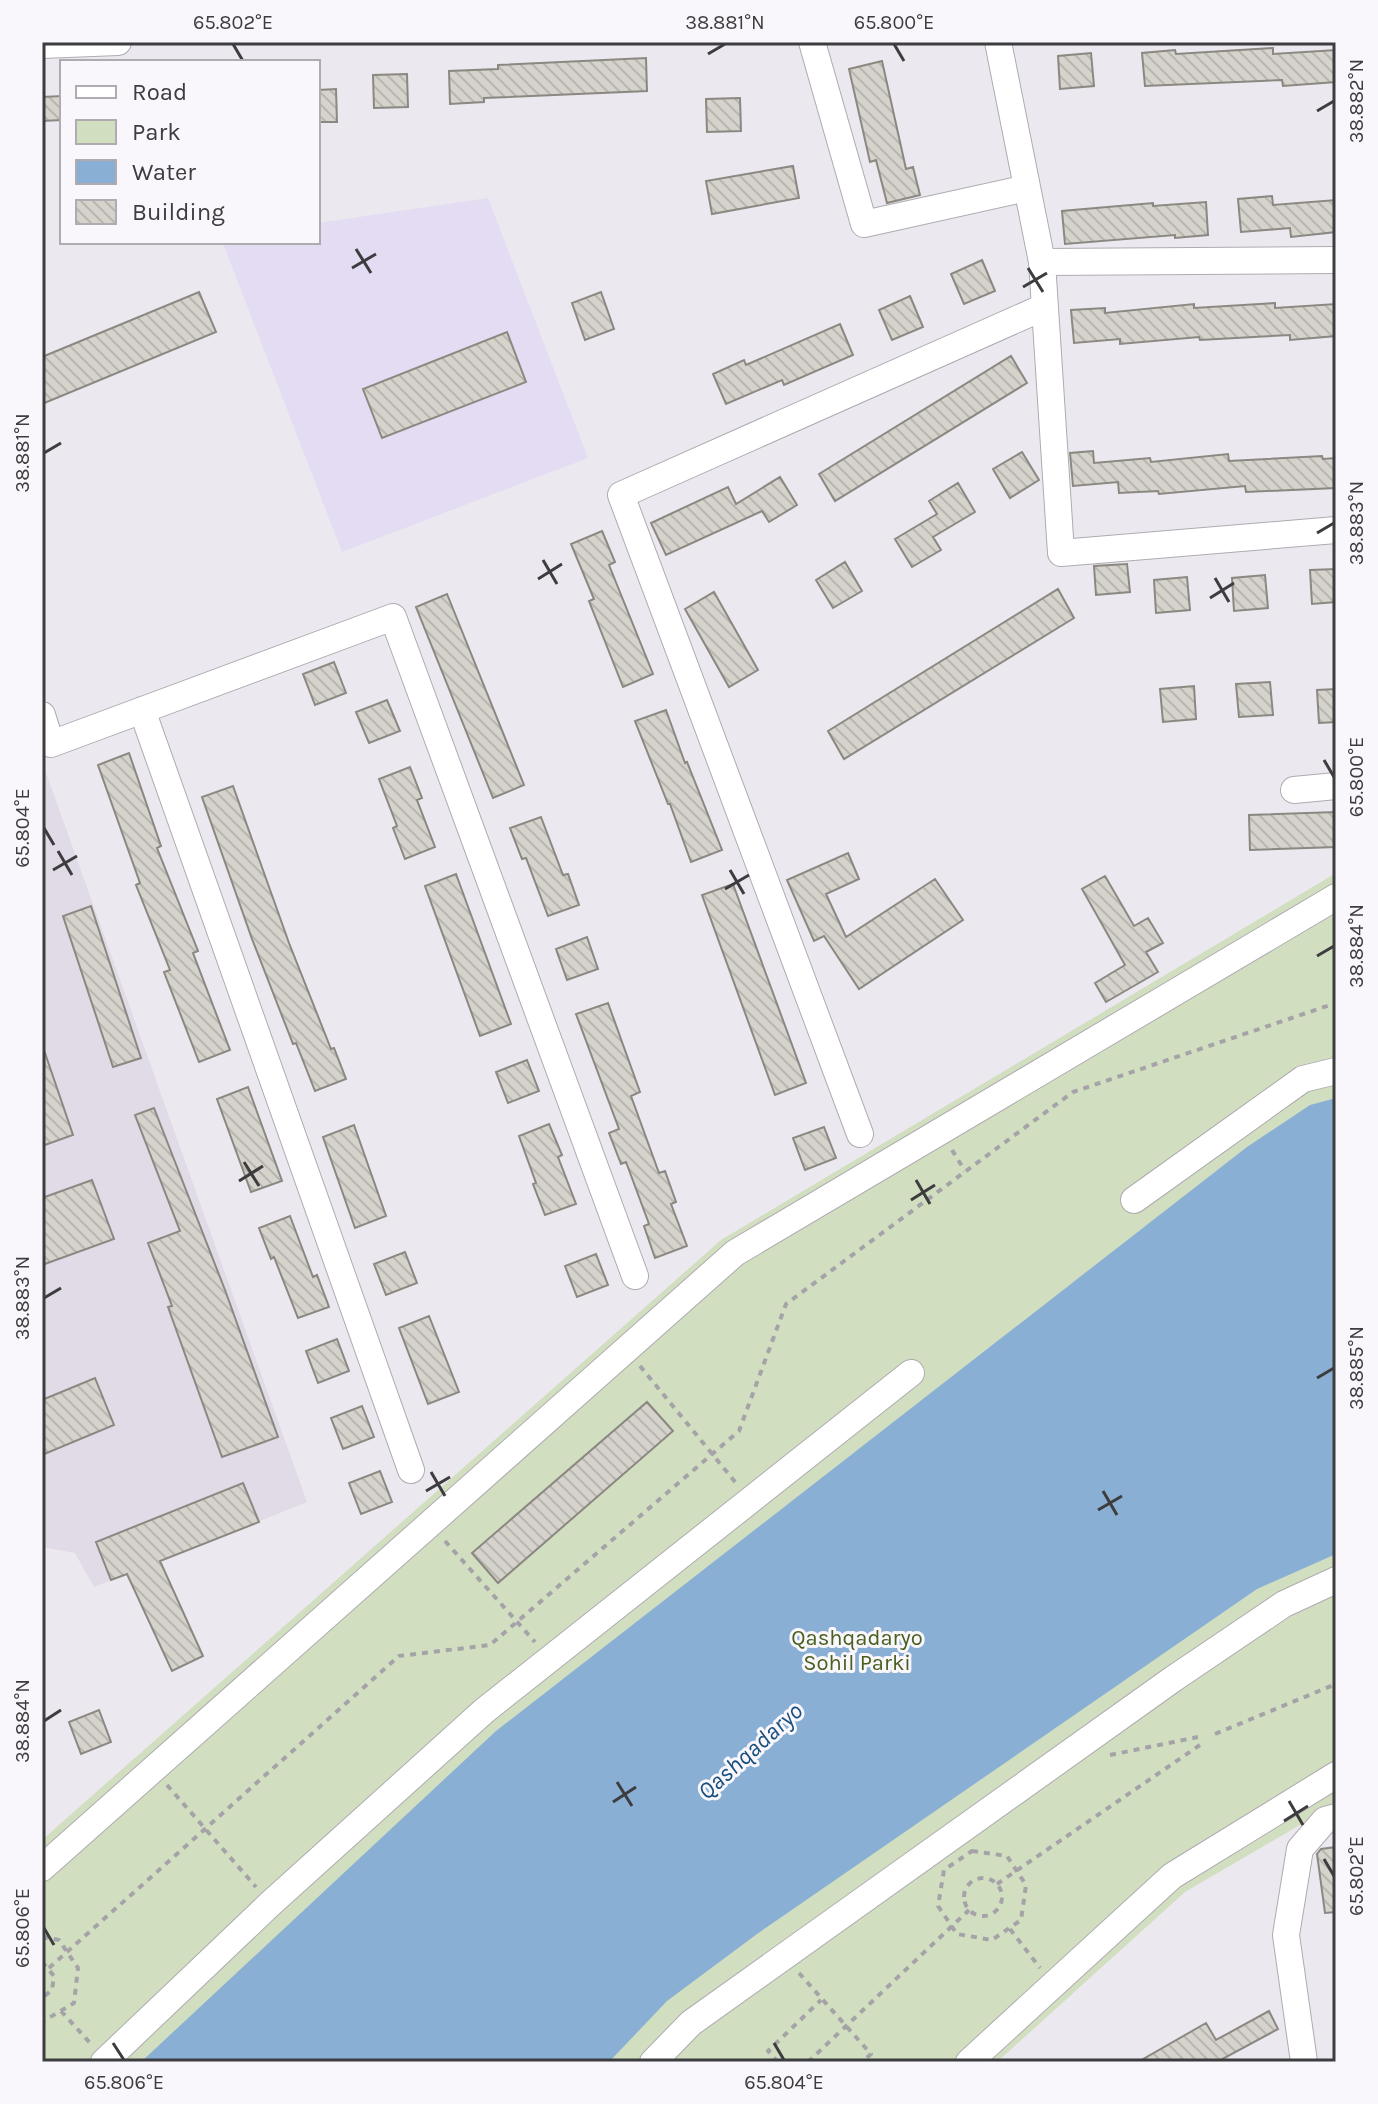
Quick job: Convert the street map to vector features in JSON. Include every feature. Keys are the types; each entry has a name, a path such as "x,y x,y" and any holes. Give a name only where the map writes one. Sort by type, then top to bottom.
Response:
{"street":[{"path":"42,45 118,42"},
{"path":"812,42 864,224 1027,188"},
{"path":"998,42 1042,262 1061,553 1336,530"},
{"path":"1042,262 1336,260"},
{"path":"860,1134 621,495 1044,307"},
{"path":"42,715 51,744 393,617 635,1276"},
{"path":"142,710 411,1470"},
{"path":"1294,790 1336,786"},
{"path":"42,1868 735,1253 1336,897"},
{"path":"1134,1200 1303,1079 1336,1071"},
{"path":"105,2061 270,1904 484,1711 911,1373"},
{"path":"653,2062 691,2023 1173,1679 1284,1604 1336,1580"},
{"path":"969,2062 1172,1876 1336,1775"},
{"path":"1304,2062 1286,1935 1300,1849 1325,1820 1336,1817"}],"path":[{"path":"49,1968 399,1656 490,1645 739,1431 786,1304 1073,1092 1336,1003"},
{"path":"626,1349 750,1500"},
{"path":"430,1524 549,1659"},
{"path":"1215,1734 1336,1684"},
{"path":"1107,1755 1198,1737"},
{"path":"997,1884 1200,1745"},
{"path":"154,1769 270,1904"},
{"path":"972,1851 1007,1856 1026,1885 1021,1920 992,1940 957,1934 951,1923 938,1906 944,1870 972,1851"},
{"path":"979,1877 992,1879 1002,1893 1000,1908 987,1917 972,1914 969,1910 962,1901 966,1886 979,1877"},
{"path":"808,2062 951,1923 969,1910"},
{"path":"1010,1929 1053,1985"},
{"path":"42,1937 59,1940 78,1968 74,2003 42,2022"},
{"path":"784,1956 871,2054 862,2062"},
{"path":"42,1962 54,1976 52,1990 42,1998"},
{"path":"778,2062 768,2051 821,2000"},
{"path":"61,2011 105,2061"}],"shaded area":[{"path":"488,198 588,458 342,552 224,246 320,244 320,223"},
{"path":"45,770 307,1502 94,1587 75,1553 42,1547 42,771"}],"green space":[{"name":"Qashqadaryo Sohil Parki","path":"1336,873 1336,1804 1185,1892 997,2062 42,2062 42,1840 721,1240"}],"water":[{"name":"Qashqadaryo","path":"1336,1098 1336,1554 1257,1589 757,1934 667,2001 609,2062 141,2062 496,1731 1247,1147 1310,1105"}],"building":[{"path":"1273,48 1273,54 1336,50 1336,82 1283,86 1282,80 1145,86 1142,53"},
{"path":"1091,53 1094,86 1060,89 1058,56"},
{"path":"646,58 647,91 484,98 484,102 450,104 449,71 498,69 498,65"},
{"path":"882,61 906,169 913,167 920,195 887,203 876,160 870,162 849,69"},
{"path":"407,74 408,107 374,108 373,75"},
{"path":"336,89 337,122 320,122 320,90"},
{"path":"60,96 60,120 42,121 42,97"},
{"path":"740,98 741,131 707,132 706,99"},
{"path":"793,166 799,198 712,214 706,181"},
{"path":"1272,196 1273,205 1336,200 1336,232 1291,237 1290,228 1241,232 1238,199"},
{"path":"1206,202 1208,235 1065,244 1062,211"},
{"path":"982,260 995,291 964,304 951,274"},
{"path":"199,292 216,332 42,404 42,357"},
{"path":"601,292 614,329 585,340 572,303"},
{"path":"910,296 923,327 892,340 879,310"},
{"path":"1275,303 1275,308 1336,304 1336,336 1290,340 1290,335 1200,340 1199,337 1120,344 1120,339 1074,343 1071,310 1105,308 1105,313 1194,304 1194,308"},
{"path":"840,324 853,355 784,385 782,380 726,404 713,374 744,360 746,365"},
{"path":"507,332 526,382 382,438 363,389"},
{"path":"1011,356 1027,383 835,501 819,474"},
{"path":"1093,451 1094,463 1150,458 1151,462 1228,454 1229,461 1336,458 1336,488 1246,492 1245,486 1159,494 1158,491 1119,493 1118,482 1073,486 1070,453"},
{"path":"1022,452 1039,480 1010,498 993,469"},
{"path":"780,477 797,505 769,522 762,511 666,555 651,523 728,487 736,504"},
{"path":"958,483 975,512 933,537 941,550 912,567 895,539 937,514 929,501"},
{"path":"602,531 615,562 609,565 653,674 623,687 589,601 594,599 571,544"},
{"path":"845,562 862,591 833,608 816,580"},
{"path":"1127,564 1130,592 1096,595 1094,566"},
{"path":"1336,569 1336,602 1312,604 1310,570"},
{"path":"1265,575 1268,608 1234,611 1232,578"},
{"path":"1187,577 1190,610 1156,613 1154,580"},
{"path":"1058,589 1074,618 844,759 828,731"},
{"path":"714,592 758,670 729,687 685,609"},
{"path":"447,594 524,785 493,798 416,607"},
{"path":"334,662 346,693 315,705 303,674"},
{"path":"1270,682 1273,715 1239,717 1236,684"},
{"path":"1194,686 1196,719 1163,722 1160,689"},
{"path":"1336,689 1336,722 1319,723 1317,690"},
{"path":"387,700 400,731 369,743 356,712"},
{"path":"666,710 722,850 691,862 635,721"},
{"path":"129,753 161,846 157,848 198,951 193,953 230,1050 199,1062 164,972 170,970 136,885 140,883 98,765"},
{"path":"410,767 422,798 417,800 435,847 405,859 393,828 397,826 379,779"},
{"path":"233,786 289,943 346,1079 315,1091 252,939 202,797"},
{"path":"1336,812 1336,847 1250,850 1249,815"},
{"path":"541,817 563,875 568,874 579,905 548,916 526,858 522,859 510,828"},
{"path":"848,853 859,879 826,894 846,937 935,879 963,920 859,989 824,936 814,941 787,880"},
{"path":"456,874 511,1024 480,1036 425,886"},
{"path":"1105,876 1134,926 1148,918 1163,943 1146,952 1158,972 1106,1002 1095,983 1125,965 1082,889"},
{"path":"733,884 806,1083 775,1095 702,895"},
{"path":"91,906 141,1058 113,1067 63,916"},
{"path":"587,937 598,969 567,980 556,949"},
{"path":"608,1003 640,1092 631,1096 659,1173 665,1171 676,1202 671,1204 687,1246 655,1258 644,1226 649,1224 626,1162 621,1164 609,1133 619,1129 576,1014"},
{"path":"45,1053 73,1135 42,1146 42,1054"},
{"path":"527,1060 539,1091 508,1103 496,1072"},
{"path":"248,1087 282,1181 251,1192 217,1099"},
{"path":"154,1108 278,1437 222,1457 148,1243 180,1231 135,1115"},
{"path":"549,1124 562,1155 558,1157 576,1204 545,1215 519,1136"},
{"path":"354,1125 386,1216 355,1228 323,1137"},
{"path":"824,1127 836,1158 805,1170 793,1138"},
{"path":"92,1180 114,1239 42,1265 42,1198"},
{"path":"290,1216 313,1277 317,1275 329,1307 298,1318 259,1228"},
{"path":"405,1252 417,1283 386,1295 374,1264"},
{"path":"596,1254 608,1285 577,1297 565,1266"},
{"path":"429,1316 459,1392 428,1404 399,1328"},
{"path":"337,1339 349,1371 318,1383 306,1351"},
{"path":"95,1378 114,1425 42,1455 42,1400"},
{"path":"647,1402 673,1431 498,1583 472,1553"},
{"path":"362,1406 374,1437 343,1449 331,1418"},
{"path":"380,1471 392,1502 361,1514 349,1483"},
{"path":"243,1483 259,1522 160,1561 203,1656 172,1671 127,1574 111,1580 96,1542"},
{"path":"99,1710 111,1742 81,1754 69,1722"},
{"path":"1336,1847 1336,1912 1325,1913 1317,1854 1321,1849"},
{"path":"1269,2011 1278,2029 1217,2062 1138,2062 1206,2023 1216,2040"}]}
